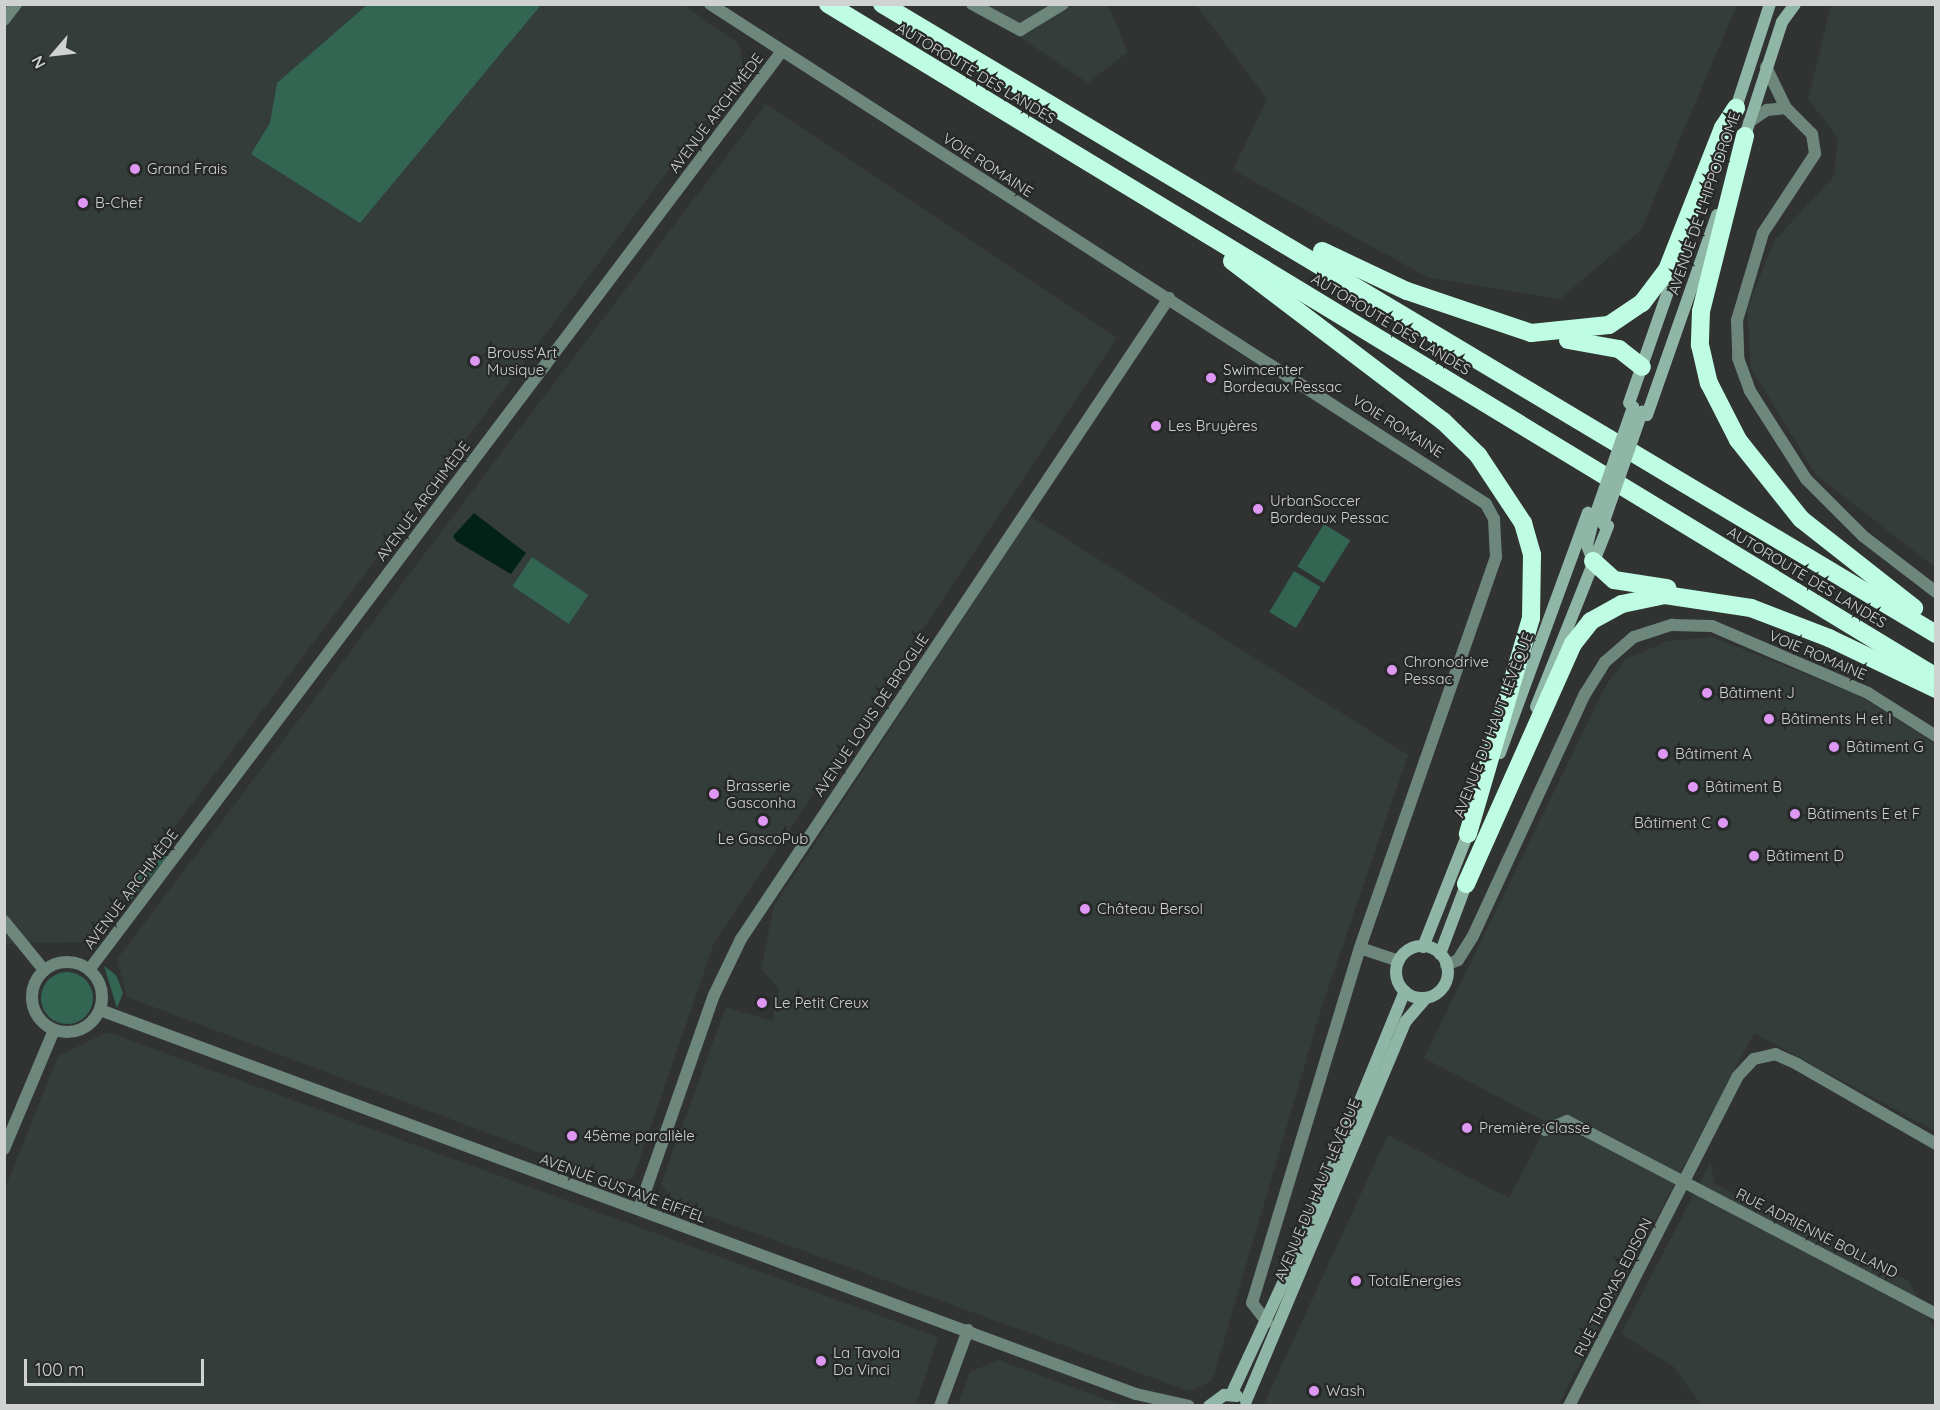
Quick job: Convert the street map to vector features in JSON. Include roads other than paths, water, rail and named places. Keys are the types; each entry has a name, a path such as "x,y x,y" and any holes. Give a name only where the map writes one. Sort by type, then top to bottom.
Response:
{"highway":[{"name":"AUTOROUTE DES LANDES","path":"828,4 1935,677"},
{"name":"AUTOROUTE DES LANDES","path":"882,4 1226,206 1935,634"},
{"path":"1532,333 1609,325 1642,303 1667,270 1723,128 1736,108"},
{"path":"1747,129 1701,311 1701,345 1709,383 1738,440 1801,519 1935,623"},
{"path":"1141,194 1443,421 1478,455 1516,510 1532,555 1532,618 1468,834"},
{"path":"1226,206 1407,291 1532,333 1619,349 1641,372"},
{"path":"1596,556 1614,580 1742,605 1829,638 1935,689"},
{"path":"1466,884 1562,666 1592,621 1640,598 1665,595 1742,605"}],"main road":[{"name":"AVENUE DE L'HIPPODROME","path":"1638,409 1641,372 1736,108 1770,4"},
{"name":"AVENUE DE L'HIPPODROME","path":"1638,409 1747,129 1782,22 1795,4"},
{"path":"1598,520 1638,409"},
{"path":"1443,959 1423,947 1409,950 1399,961 1397,977 1405,991 1426,998 1442,989 1443,959 1466,884 1596,556 1598,520 1638,409"},
{"name":"AVENUE DU HAUT LÉVÈQUE","path":"1423,947 1598,520"},
{"name":"AVENUE DU HAUT LÉVÈQUE","path":"1231,1395 1267,1322 1405,991"},
{"name":"AVENUE DU HAUT LÉVÈQUE","path":"1248,1403 1406,1022 1426,998"},
{"path":"1209,1406 1231,1395 1248,1403"}],"street":[{"path":"4,20 16,4"},
{"name":"VOIE ROMAINE","path":"710,4 1476,493 1494,519 1496,557 1360,948 1252,1303 1267,1322"},
{"path":"972,4 1020,30 1063,4"},
{"name":"AVENUE ARCHIMÈDE","path":"89,970 782,51"},
{"path":"1766,67 1786,108 1812,134 1815,154 1763,232 1737,320 1738,358 1750,391 1806,479 1863,536 1935,592"},
{"path":"1747,129 1767,110 1786,108"},
{"name":"AVENUE LOUIS DE BROGLIE","path":"639,1209 714,995 741,939 1169,298"},
{"name":"VOIE ROMAINE","path":"1443,959 1461,957 1473,936 1585,694 1605,662 1634,637 1672,625 1712,626 1869,693 1935,736"},
{"path":"4,921 44,970"},
{"path":"1360,948 1399,961"},
{"path":"61,962 89,970 101,988 100,1010 76,1032 54,1030 36,1015 32,1004 34,986 44,970 61,962"},
{"name":"AVENUE GUSTAVE EIFFEL","path":"100,1010 1136,1394 1189,1406"},
{"path":"4,1149 54,1030"},
{"name":"RUE THOMAS EDISON","path":"1569,1406 1737,1077 1754,1059 1775,1054 1935,1143"},
{"path":"1545,1130 1567,1121 1684,1182"},
{"name":"RUE ADRIENNE BOLLAND","path":"1684,1182 1935,1314"},
{"path":"939,1406 968,1330"},
{"name":"AVENUE GUSTAVE EIFFEL","path":"1136,1394 1154,1406"}],"place":[{"name":"Grand Frais","path":"135,169"},
{"name":"B-Chef","path":"83,203"},
{"name":"Brouss'Art Musique","path":"475,361"},
{"name":"Swimcenter Bordeaux Pessac","path":"1211,378"},
{"name":"Les Bruyères","path":"1156,426"},
{"name":"UrbanSoccer Bordeaux Pessac","path":"1258,509"},
{"name":"Chronodrive Pessac","path":"1392,670"},
{"name":"Bâtiment J","path":"1707,693"},
{"name":"Bâtiments H et I","path":"1769,719"},
{"name":"Bâtiment G","path":"1834,747"},
{"name":"Bâtiment A","path":"1663,754"},
{"name":"Bâtiment B","path":"1693,787"},
{"name":"Brasserie Gasconha","path":"714,794"},
{"name":"Bâtiments E et F","path":"1795,814"},
{"name":"Le GascoPub","path":"763,821"},
{"name":"Bâtiment C","path":"1723,823"},
{"name":"Bâtiment D","path":"1754,856"},
{"name":"Château Bersol","path":"1085,909"},
{"name":"Le Petit Creux","path":"762,1003"},
{"name":"Première Classe","path":"1467,1128"},
{"name":"45ème parallèle","path":"572,1136"},
{"name":"TotalEnergies","path":"1356,1281"},
{"name":"La Tavola Da Vinci","path":"821,1361"},
{"name":"Wash","path":"1314,1391"}]}
